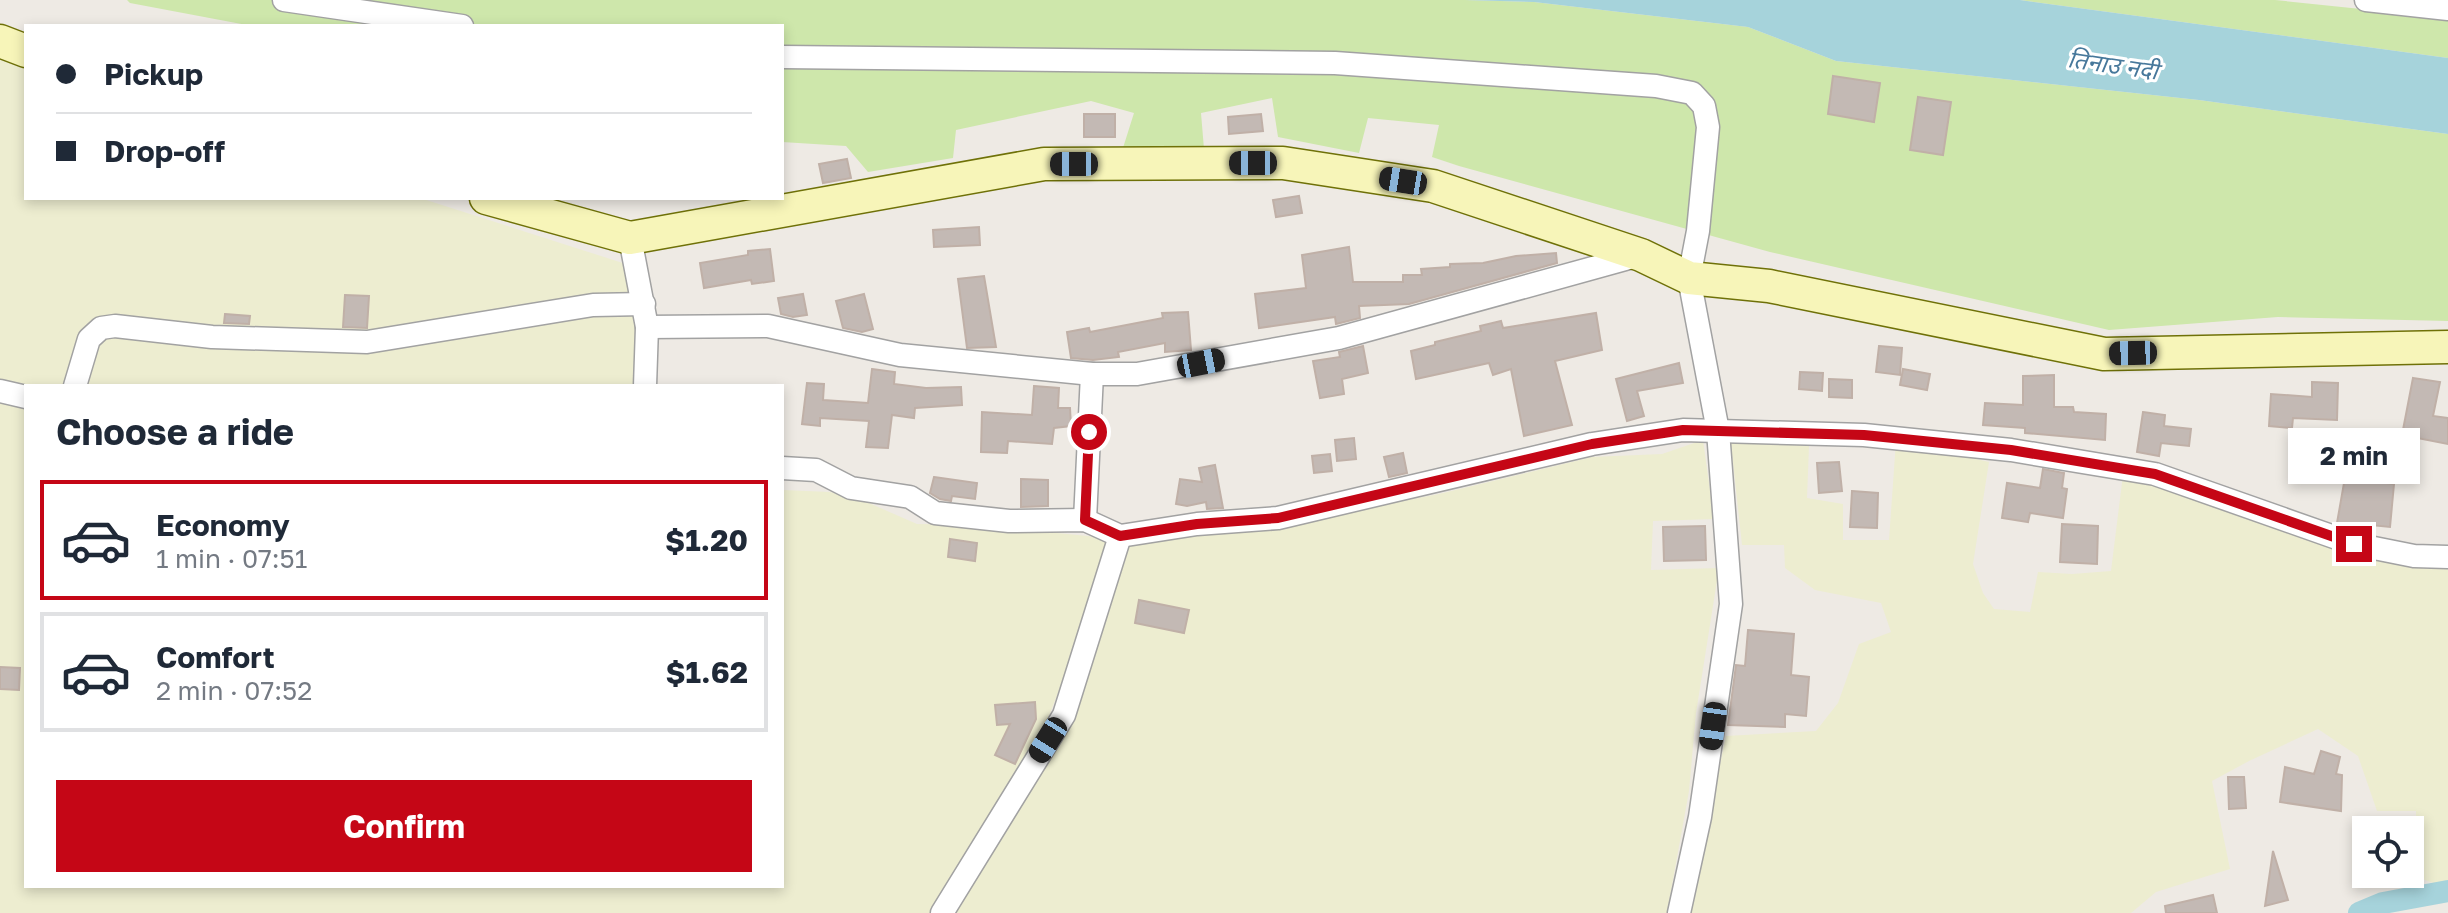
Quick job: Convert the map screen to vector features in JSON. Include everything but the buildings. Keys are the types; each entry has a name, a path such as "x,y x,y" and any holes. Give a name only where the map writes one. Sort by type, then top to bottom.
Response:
{"street":[{"path":"284,0 448,24"},
{"path":"2366,0 2448,9"},
{"path":"0,41 24,50"},
{"path":"784,57 1335,63 1656,86 1692,93 1704,106 1708,127 1698,231 1689,278 1718,431 1731,604 1700,817 1679,913"},
{"path":"493,200 630,238 1044,164 1283,163 1433,186 1641,255 1689,278 1769,286 2104,354 2448,347"},
{"path":"630,238 646,316 645,384"},
{"path":"76,384 89,339 101,328 115,326 212,337 367,342 593,305 646,316 768,326 900,355 1092,374 1137,374 1339,338 1641,255"},
{"path":"1085,520 1092,374"},
{"path":"0,391 24,397"},
{"path":"784,468 816,470 851,488 910,497 935,513 1009,521 1085,520 1120,536 1197,524 1278,518 1592,444 1683,430 1864,435 2011,450 2155,474 2354,544 2414,556 2448,557"},
{"path":"942,913 1064,715 1120,536"}],"green space":[{"path":"127,0 1465,0 1534,2 1748,27 1836,61 2199,100 2448,134 2448,321 2278,317 2109,330 1770,252 1459,166 1432,157 1439,125 1368,118 1359,153 1278,137 1272,98 1201,113 1204,149 1122,151 1134,113 1091,101 956,130 953,158 868,172 846,146 784,142 784,24 241,24"},
{"path":"2020,0 2275,0 2448,18 2448,58"},
{"path":"0,51 24,59 24,200 426,200 629,265 636,297 638,384 24,384 24,888 784,888 784,490 830,492 862,500 917,524 975,525 1108,538 1076,647 1041,736 936,913 0,913"},
{"path":"1730,435 1809,446 1807,498 1843,504 1843,540 1889,540 1896,441 1989,462 1973,564 1983,593 1994,609 2030,612 2038,572 2072,574 2111,571 2123,475 2448,561 2448,888 2424,880 2424,816 2416,816 2416,811 2377,811 2358,756 2318,729 2212,781 2230,869 2156,892 2131,913 1688,913 1726,736 1816,731 1838,703 1859,644 1891,632 1881,603 1815,590 1785,568 1784,545 1742,545"},
{"path":"1703,440 1714,519 1653,521 1651,570 1719,568 1696,713 1689,791 1667,913 952,913 1083,691 1104,611 1131,538 1269,527 1439,494 1592,457 1662,454"}],"water":[{"name":"तिनाउ नदी","path":"1465,0 2020,0 2448,58 2448,134 2199,100 1836,61 1748,27 1534,2"}],"waterway":[{"path":"2359,913 2383,903 2448,891"}],"route":[{"path":"1089,432 1085,520 1120,536 1197,524 1278,518 1592,444 1683,430 1864,435 2011,450 2126,469 2155,474 2354,544"}]}
